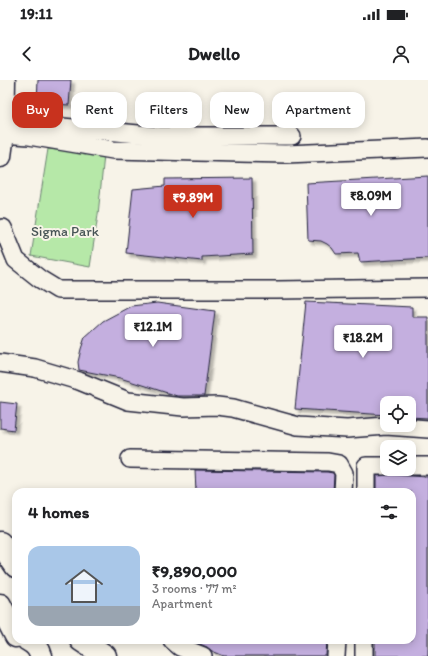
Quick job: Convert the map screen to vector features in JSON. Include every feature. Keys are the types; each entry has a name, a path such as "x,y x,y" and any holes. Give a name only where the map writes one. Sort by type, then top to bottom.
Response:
{"main road":[{"path":"0,156 3,128 4,80"},
{"path":"0,543 12,560"},
{"path":"0,605 12,621"},
{"path":"0,644 7,639 12,640"},
{"path":"87,644 105,656"}],"lane":[{"path":"3,128 160,136 292,136"},
{"path":"3,128 29,136 113,150 286,154 428,148"},
{"path":"3,228 16,260 40,279 58,290 428,288"},
{"path":"0,362 35,368 80,381 128,401 182,406 217,406 233,408 298,426 346,428 386,426 428,429"},
{"path":"130,459 320,462 339,464 344,473 343,488"},
{"path":"366,488 366,466 380,466"},
{"path":"177,644 180,647 202,656"},
{"path":"336,656 337,644"},
{"path":"364,644 364,656"}],"green space":[{"name":"Sigma Park","path":"48,149 104,155 98,215 90,267 31,256"}],"building":[{"path":"38,80 71,80 69,105 63,105 63,92 37,92"},
{"path":"428,176 428,258 360,262 358,253 336,254 332,248 321,241 308,240 306,183"},
{"path":"252,178 253,254 202,257 202,261 126,253 133,189 165,186 165,179"},
{"path":"306,302 412,307 412,317 428,317 428,418 416,417 416,396 380,396 380,415 295,409"},
{"path":"157,303 215,311 204,396 177,396 120,378 79,370 78,362 85,337 103,321 131,306"},
{"path":"0,402 17,404 14,430 0,428"},
{"path":"195,470 327,472 333,473 334,475 333,488 196,488"},
{"path":"376,476 428,477 428,656 375,656 375,644 416,644 416,488 376,488"},
{"path":"200,644 327,644 326,656 224,656"}]}
